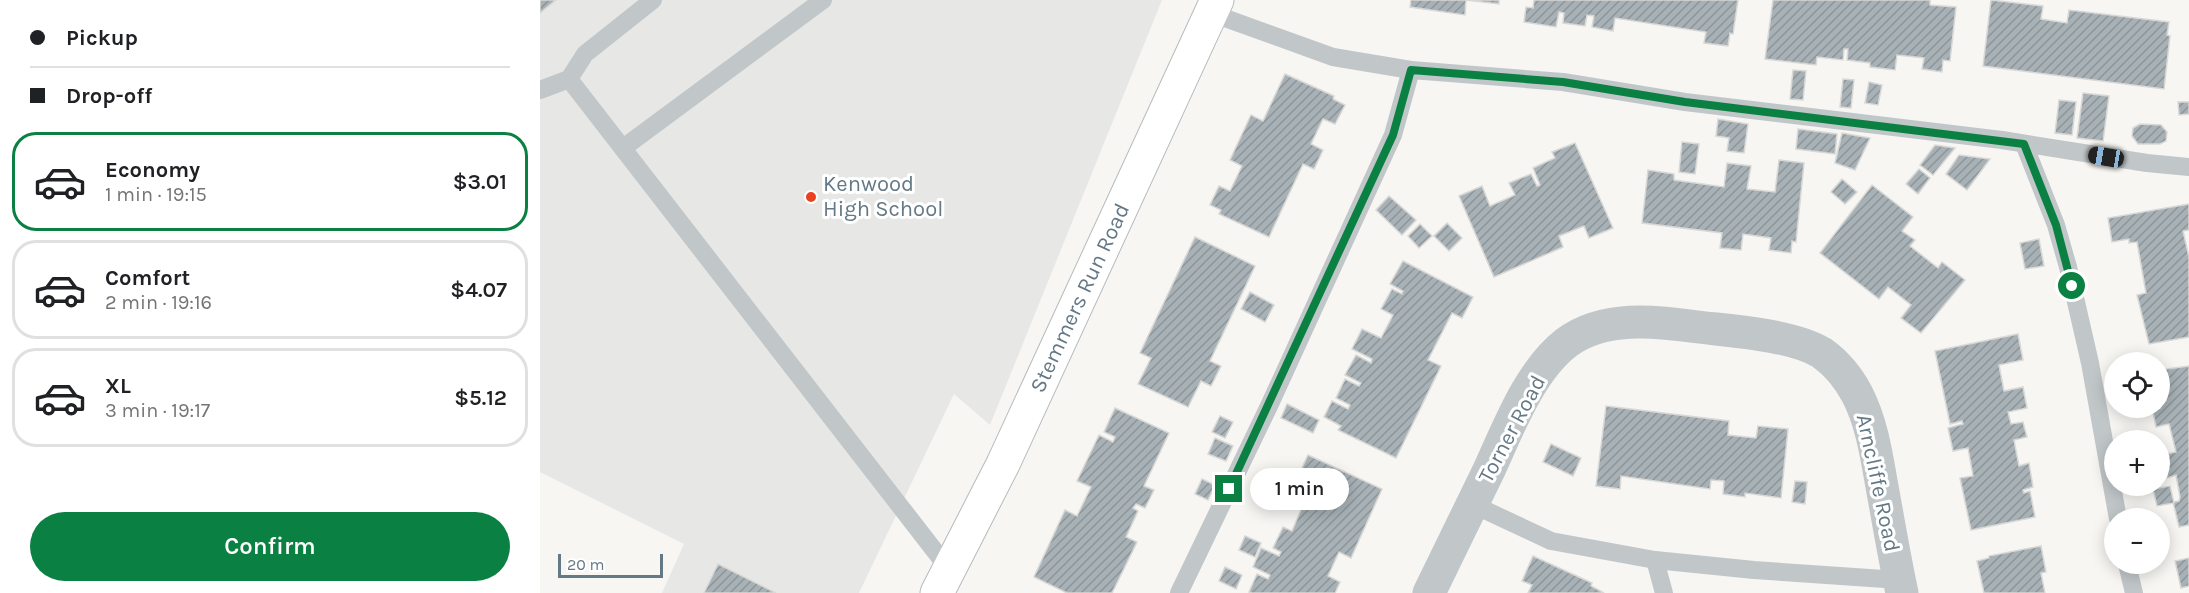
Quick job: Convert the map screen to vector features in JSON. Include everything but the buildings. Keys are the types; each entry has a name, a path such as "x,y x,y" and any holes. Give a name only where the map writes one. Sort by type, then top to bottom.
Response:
{"main road":[{"name":"Stemmers Run Road","path":"942,581 1003,464 1214,7"}],"street":[{"name":"Torner Road","path":"1429,593 1526,393 1549,361 1567,343 1598,329 1631,322 1671,323 1787,340"},
{"name":"Arncliffe Road","path":"1787,340 1820,352 1835,364 1857,394 1874,440 1901,586"}],"lane":[{"path":"540,90 569,79 585,54 653,0"},
{"path":"623,148 823,0"},
{"path":"1214,7 1333,57 1411,70 1563,82 1685,102 2189,167"},
{"path":"1179,593 1269,405 1393,135 1411,70"},
{"path":"569,79 623,148 942,581"},
{"path":"2024,144 2056,225 2068,267 2090,363 2116,508"},
{"path":"1472,504 1551,541 1655,560 1901,586"},
{"path":"1655,560 1664,593"},
{"path":"2129,574 2134,593"}],"shaded area":[{"name":"Kenwood High School","path":"540,0 1162,0 990,425 954,394 859,593 662,593 684,544 540,472"}],"place":[{"name":"Kenwood High School","path":"811,197"}],"route":[{"path":"1229,489 1393,135 1411,70 1563,82 1685,102 2024,144 2056,225 2072,286"}]}
